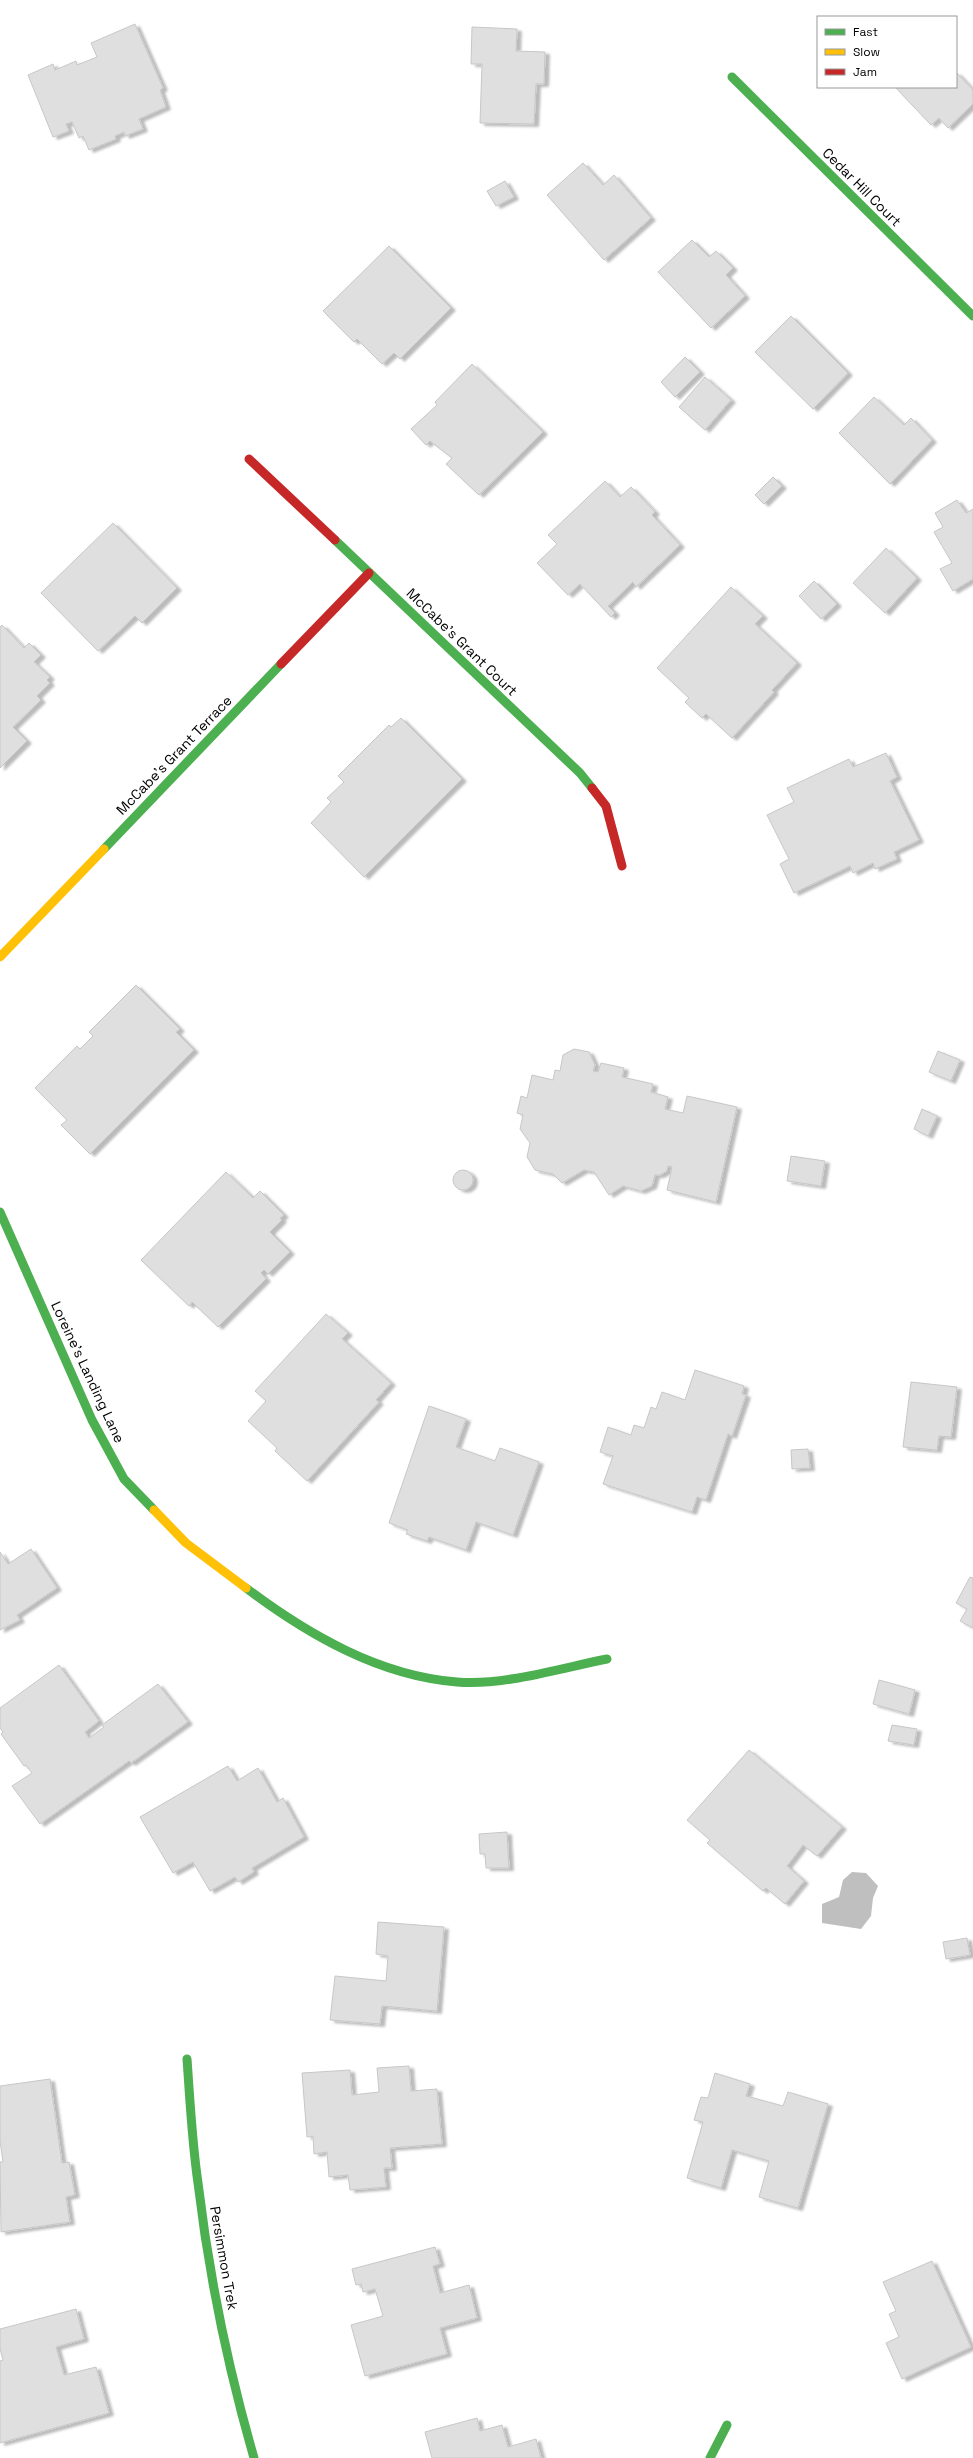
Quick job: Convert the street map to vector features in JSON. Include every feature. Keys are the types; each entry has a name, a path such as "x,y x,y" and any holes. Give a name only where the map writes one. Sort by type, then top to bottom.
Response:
{"street":[{"name":"Cedar Hill Court","path":"732,77 973,316"},
{"name":"McCabe's Grant Court","path":"249,459 580,774 606,806 622,866"},
{"name":"McCabe's Grant Terrace","path":"0,957 369,573"},
{"name":"Loreine's Landing Lane","path":"0,1212 92,1420 124,1479 186,1543 283,1616 357,1656 413,1675 458,1682 506,1679 607,1659"},
{"name":"Persimmon Trek","path":"187,2059 199,2199 213,2282 236,2398 254,2458"},
{"path":"710,2458 727,2425"}],"shaded area":[{"path":"852,1872 866,1873 878,1886 873,1898 871,1916 861,1929 822,1923 822,1904 839,1897 843,1880"}],"building":[{"path":"135,24 163,88 160,90 166,107 139,119 143,129 125,136 124,132 115,136 116,139 89,150 83,136 79,138 72,122 66,124 69,131 53,137 28,75 53,64 55,70 76,61 77,65 97,57 91,43"},
{"path":"472,27 517,29 516,51 545,52 544,84 536,84 534,124 480,123 482,64 471,64"},
{"path":"957,73 973,90 973,104 948,128 939,118 931,125 896,88 957,88"},
{"path":"583,163 603,185 614,175 651,218 604,260 547,195"},
{"path":"505,181 514,197 496,206 487,191"},
{"path":"692,240 709,257 716,251 733,268 726,275 745,296 711,328 658,272"},
{"path":"389,246 451,308 400,359 394,353 382,364 357,339 354,342 323,311"},
{"path":"791,316 848,373 813,409 755,352"},
{"path":"685,357 700,372 675,397 661,382"},
{"path":"472,364 543,432 479,495 446,464 452,458 430,441 426,445 411,429 437,405 435,402"},
{"path":"705,377 731,400 705,430 679,407"},
{"path":"874,397 904,425 911,418 932,440 890,484 839,433"},
{"path":"773,477 782,486 764,504 755,495"},
{"path":"605,481 620,497 631,487 655,512 652,515 680,545 636,587 633,582 608,606 615,613 611,617 580,584 568,595 537,563 557,544 548,535"},
{"path":"957,500 966,513 973,509 973,579 953,591 940,569 952,563 934,532 943,527 935,513"},
{"path":"113,523 177,588 142,623 135,616 98,651 41,593"},
{"path":"886,548 917,578 885,613 853,583"},
{"path":"814,581 837,604 821,619 799,596"},
{"path":"731,587 763,616 755,624 797,663 772,690 774,692 732,738 706,714 702,718 685,702 689,698 657,668"},
{"path":"2,625 24,648 29,643 41,655 34,662 50,677 47,680 50,683 37,696 41,700 13,727 27,741 0,768 0,627"},
{"path":"401,718 462,779 364,877 311,823 331,802 327,798 344,782 338,776 389,725 391,727"},
{"path":"886,753 897,777 890,781 919,840 894,852 897,859 875,869 873,863 853,873 850,866 794,893 780,864 789,859 767,815 794,802 787,788 849,759 853,767"},
{"path":"136,985 180,1029 176,1032 194,1050 90,1154 61,1125 67,1120 35,1088 77,1046 80,1049 93,1036 89,1032"},
{"path":"574,1049 589,1052 595,1065 593,1071 598,1072 601,1063 624,1068 622,1077 653,1084 651,1092 668,1097 665,1109 683,1113 687,1096 737,1107 716,1202 667,1190 672,1167 668,1166 667,1171 660,1175 655,1175 652,1186 641,1191 623,1186 609,1195 594,1172 584,1170 562,1183 553,1174 535,1170 527,1157 530,1143 520,1129 523,1115 517,1113 521,1096 527,1098 532,1075 553,1080 555,1070 560,1071 563,1055"},
{"path":"938,1051 960,1060 951,1081 929,1072"},
{"path":"922,1109 937,1116 928,1136 914,1129"},
{"path":"791,1156 825,1161 821,1186 787,1181"},
{"path":"463,1170 470,1173 473,1180 470,1187 463,1190 456,1187 453,1180 456,1173"},
{"path":"226,1172 253,1198 260,1191 284,1215 280,1218 282,1220 270,1232 290,1252 268,1274 264,1270 261,1273 266,1279 218,1327 192,1302 189,1306 141,1260"},
{"path":"326,1314 348,1333 342,1339 391,1383 376,1400 379,1402 307,1481 275,1451 277,1448 248,1421 266,1401 255,1391"},
{"path":"695,1370 744,1386 742,1394 746,1395 732,1436 728,1434 706,1500 697,1497 692,1512 603,1484 613,1456 600,1452 608,1427 631,1435 634,1425 644,1428 651,1407 656,1409 662,1392 685,1400"},
{"path":"911,1382 957,1387 951,1437 939,1436 937,1450 903,1447"},
{"path":"429,1406 466,1419 456,1447 495,1461 500,1448 539,1462 513,1535 476,1522 466,1550 429,1537 427,1541 406,1534 408,1530 389,1523"},
{"path":"808,1449 810,1468 792,1469 791,1450"},
{"path":"31,1549 57,1588 17,1615 20,1620 0,1630 0,1552 8,1564"},
{"path":"970,1577 973,1578 973,1628 960,1621 967,1609 956,1603"},
{"path":"59,1665 99,1721 85,1732 89,1738 104,1727 102,1725 158,1684 188,1722 131,1763 129,1761 40,1824 12,1786 32,1773 26,1765 24,1766 1,1734 3,1732 0,1728 0,1708"},
{"path":"879,1680 915,1690 909,1714 873,1704"},
{"path":"892,1725 917,1729 914,1745 888,1741"},
{"path":"749,1750 842,1827 817,1856 803,1845 787,1866 804,1881 785,1904 766,1888 763,1891 707,1843 710,1840 687,1820"},
{"path":"228,1766 237,1781 258,1768 277,1802 283,1798 304,1837 252,1868 254,1872 238,1882 235,1877 210,1891 193,1862 173,1873 140,1817"},
{"path":"507,1832 509,1868 486,1868 485,1854 480,1854 479,1834"},
{"path":"378,1922 444,1927 437,2011 382,2006 380,2024 330,2020 335,1976 386,1981 388,1956 376,1954"},
{"path":"967,1938 970,1955 946,1959 943,1942"},
{"path":"409,2066 411,2091 437,2089 442,2144 390,2148 392,2168 384,2168 386,2187 350,2190 348,2175 329,2177 327,2152 314,2154 313,2136 307,2137 302,2073 350,2070 352,2095 379,2092 377,2068"},
{"path":"715,2073 750,2084 746,2096 783,2106 788,2092 828,2104 798,2208 759,2197 769,2161 732,2150 721,2188 687,2178 703,2122 694,2120 701,2097 708,2098"},
{"path":"50,2079 62,2163 69,2162 75,2195 66,2197 70,2222 1,2232 0,2162 3,2162 0,2141 0,2086"},
{"path":"435,2247 440,2264 433,2266 440,2293 469,2285 477,2318 440,2328 447,2354 365,2376 351,2325 383,2316 375,2289 363,2292 361,2284 356,2285 352,2269"},
{"path":"932,2261 971,2347 902,2379 886,2343 899,2337 889,2314 896,2311 883,2282"},
{"path":"76,2309 84,2339 56,2347 64,2375 96,2367 109,2413 0,2443 0,2361 3,2360 0,2349 0,2329"},
{"path":"477,2418 480,2431 502,2425 508,2447 536,2439 541,2458 432,2458 425,2432"}],"traffic: fast":[{"path":"732,77 973,316"},
{"path":"335,540 580,773 592,788"},
{"path":"104,849 281,664"},
{"path":"0,1212 92,1420 124,1479 154,1510"},
{"path":"246,1588 294,1621 345,1650 372,1662 428,1678 475,1683 513,1679 607,1659"},
{"path":"187,2059 191,2121 202,2218 220,2322 254,2458"},
{"path":"710,2458 727,2425"}],"traffic: slow":[{"path":"0,957 104,849"},
{"path":"154,1510 186,1543 246,1588"}],"traffic: jam":[{"path":"249,459 335,540"},
{"path":"281,664 369,573"},
{"path":"592,788 606,806 622,866"}]}
